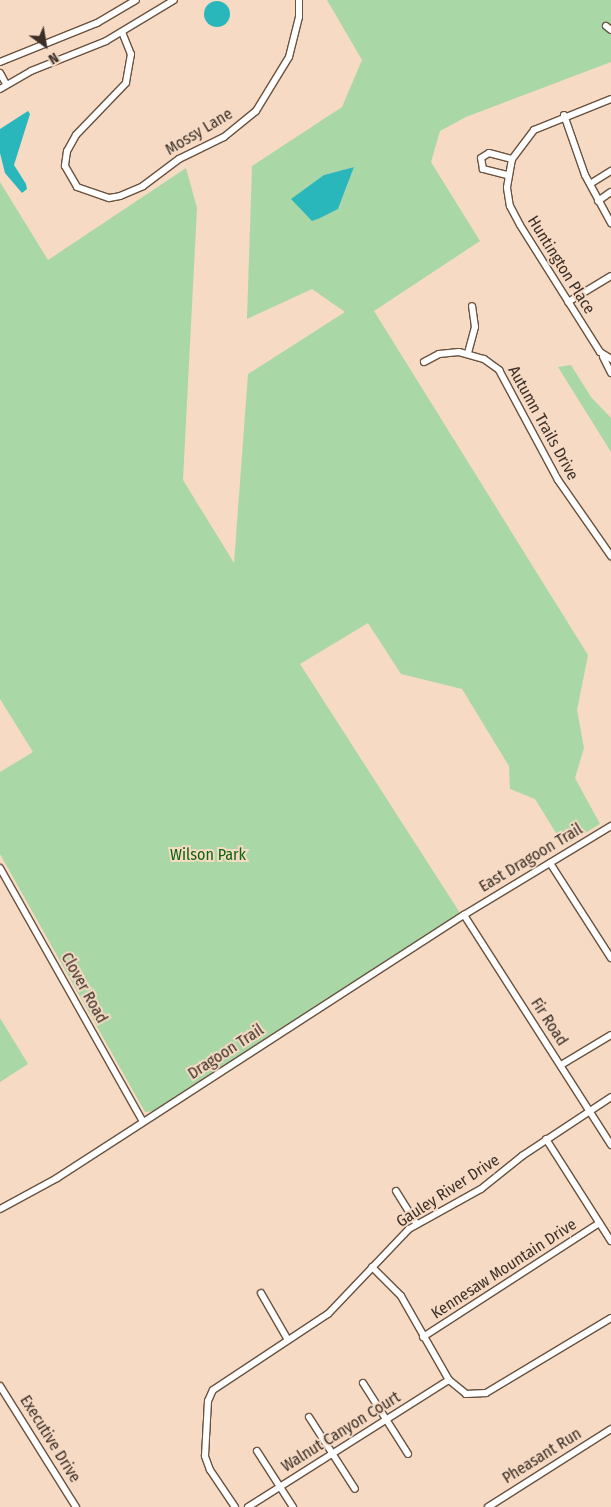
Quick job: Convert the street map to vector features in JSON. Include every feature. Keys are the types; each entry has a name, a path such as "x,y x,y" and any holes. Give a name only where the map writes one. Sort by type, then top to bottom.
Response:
{"street":[{"path":"0,62 97,23 136,0"},
{"path":"0,89 6,84 122,32 174,0"},
{"name":"Mossy Lane","path":"122,32 131,54 126,83 76,135 67,151 65,166 67,174 77,187 108,198 120,196 143,186 179,159 224,137 256,111 289,57 299,17 299,0"},
{"path":"0,73 6,84"},
{"path":"507,176 483,169 481,158 489,153 513,156 534,130 564,115 611,99"},
{"path":"564,115 590,184 611,223"},
{"name":"Huntington Place","path":"513,156 507,176 508,197 514,215 603,357 611,373"},
{"path":"590,184 611,172"},
{"path":"598,201 611,192"},
{"path":"568,302 611,276"},
{"path":"468,353 475,327 472,306"},
{"name":"Autumn Trails Drive","path":"424,362 439,354 468,353 492,365 506,380 558,480 611,556"},
{"path":"603,357 611,359"},
{"name":"East Dragoon Trail","path":"464,915 611,826"},
{"path":"550,863 611,958"},
{"name":"Clover Road","path":"0,868 143,1122"},
{"name":"Fir Road","path":"464,915 611,1145"},
{"name":"Dragoon Trail","path":"0,1209 40,1188 464,915"},
{"path":"561,1065 611,1035"},
{"name":"Gauley River Drive","path":"235,1507 206,1461 211,1393 339,1306 372,1267 417,1224 481,1189 546,1139 611,1097"},
{"path":"546,1139 611,1242"},
{"path":"396,1191 417,1224"},
{"name":"Kennesaw Mountain Drive","path":"424,1337 599,1223"},
{"path":"372,1267 401,1296 449,1380 466,1394 486,1393 611,1318"},
{"path":"261,1292 288,1340"},
{"name":"Walnut Canyon Court","path":"248,1507 449,1380"},
{"path":"363,1383 408,1454"},
{"name":"Executive Drive","path":"0,1386 76,1507"},
{"path":"309,1417 355,1488"},
{"name":"Pheasant Run","path":"488,1507 611,1429"},
{"path":"257,1451 293,1507"}],"green space":[{"name":"Wilson Park","path":"327,0 611,0 611,62 466,117 440,131 431,162 480,241 374,311 588,655 577,710 584,748 575,778 600,824 564,846 535,799 510,789 509,766 462,689 401,674 368,623 300,664 460,913 155,1111 145,1112 0,854 0,772 33,752 0,699 0,182 48,260 186,168 197,208 183,480 234,563 248,374 345,312 312,289 247,319 252,166 342,107 362,60","holes":["354,167 338,209 312,221 324,175"]},
{"path":"571,365 591,397 611,418 611,452 558,367"},
{"path":"0,1018 28,1064 0,1082"}],"water":[{"path":"217,1 226,5 230,14 226,23 217,27 208,23 204,14 208,5"},
{"path":"28,111 30,114 14,165 26,184 27,189 22,193 5,173 0,153 0,129"},
{"path":"354,167 338,209 312,221 291,199 324,175"}]}
